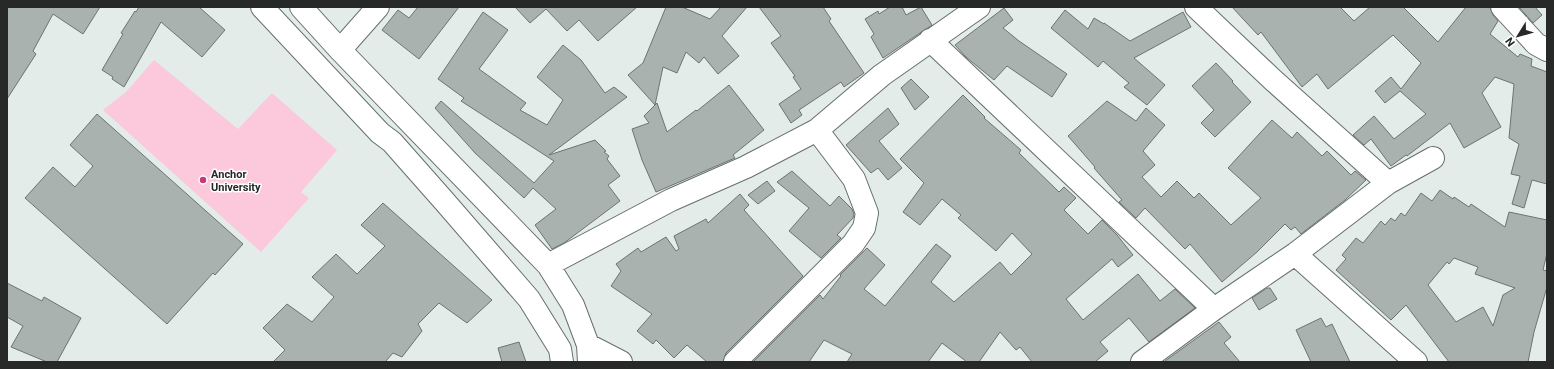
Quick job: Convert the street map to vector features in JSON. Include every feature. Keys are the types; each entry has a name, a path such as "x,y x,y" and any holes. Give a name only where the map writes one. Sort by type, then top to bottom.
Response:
{"street":[{"path":"262,7 380,133 392,142 529,300 560,349 562,362"},
{"path":"301,7 340,50 548,265 573,305 589,353 621,362"},
{"path":"340,50 378,7"},
{"path":"548,265 671,200 746,167 817,130 882,75 979,7"},
{"path":"1196,7 1273,80 1388,183"},
{"path":"1502,7 1536,44 1547,50"},
{"path":"930,40 1214,309"},
{"path":"735,362 853,244 864,228 867,213 854,179 817,130"},
{"path":"1142,362 1214,309 1295,254 1388,183 1433,158"},
{"path":"1295,254 1416,362"}],"shaded area":[{"path":"154,60 238,129 272,93 337,150 301,192 309,198 261,252 103,110 126,92"}],"building":[{"path":"7,7 100,7 83,34 53,14 33,51 36,54 7,99"},
{"path":"139,7 199,7 225,30 202,57 161,22 124,87 102,70 123,34 121,33"},
{"path":"418,7 459,7 419,59 382,30 398,10 409,18"},
{"path":"515,7 637,7 598,41 579,20 567,31 546,9 530,23"},
{"path":"666,7 682,7 710,19 721,7 747,7 722,36 739,56 718,74 704,57 699,63 686,52 677,73 663,67 655,105 628,75 643,63"},
{"path":"759,7 823,7 831,19 829,21 864,73 844,87 841,82 799,110 802,115 791,123 779,104 801,89 793,77 795,76 771,43 781,36"},
{"path":"890,7 902,7 906,15 921,7 932,25 883,58 871,37 874,34 865,19 878,11 879,14"},
{"path":"1232,7 1340,7 1354,21 1370,7 1403,7 1438,42 1466,7 1490,7 1493,15 1498,21 1490,34 1518,57 1520,54 1532,59 1531,66 1547,72 1547,184 1532,180 1524,208 1512,204 1520,176 1511,174 1519,144 1509,138 1514,84 1495,77 1482,93 1501,127 1464,148 1450,123 1407,156 1406,155 1391,166 1371,139 1364,145 1353,135 1374,116 1394,139 1426,114 1400,91 1385,103 1375,91 1391,77 1401,89 1421,63 1393,35 1328,89 1317,74 1302,87 1261,32 1258,35"},
{"path":"1519,7 1535,7 1542,15 1533,23"},
{"path":"1004,8 1013,20 1003,28 1019,41 1067,74 1052,97 1007,66 994,80 966,57 955,45"},
{"path":"1065,10 1088,29 1094,18 1130,41 1183,12 1191,27 1134,58 1165,85 1147,105 1124,87 1129,83 1103,61 1098,67 1051,28"},
{"path":"483,12 508,30 479,69 526,103 520,110 547,125 563,100 537,77 563,45 581,60 605,93 614,87 627,97 549,155 595,140 606,151 604,152 609,156 607,159 620,176 608,185 620,201 564,243 552,249 535,225 556,209 533,188 524,198 475,153 435,108 441,101 534,183 554,161 461,101 464,98 438,79"},
{"path":"1216,63 1251,102 1215,137 1201,123 1214,110 1192,86"},
{"path":"911,79 929,97 915,110 901,88"},
{"path":"729,85 764,130 733,155 735,158 656,192 642,160 632,129 649,123 644,116 657,103 667,132 696,110 697,111"},
{"path":"963,95 985,117 984,118 1021,150 1019,153 1059,192 1064,187 1076,198 1064,210 1088,234 1102,220 1117,235 1133,255 1118,267 1112,259 1066,299 1083,320 1138,274 1160,301 1175,289 1195,308 1149,342 1129,318 1100,342 1108,351 1095,362 1032,362 1020,347 1016,350 1000,332 979,362 967,362 942,343 928,362 847,362 852,354 824,340 809,362 753,362 820,295 823,299 841,276 840,275 867,248 885,265 864,289 885,306 936,244 951,256 931,282 954,302 1000,262 1011,275 1032,254 1012,233 996,251 958,218 961,215 942,199 920,225 903,212 924,183 900,159"},
{"path":"1107,101 1136,121 1146,108 1165,125 1143,151 1155,165 1142,177 1161,197 1177,181 1194,198 1199,193 1231,225 1261,198 1228,168 1272,120 1292,138 1297,132 1322,156 1327,151 1351,175 1355,171 1366,180 1345,200 1301,234 1295,227 1291,230 1285,224 1257,252 1222,282 1190,244 1185,249 1145,208 1136,218 1119,202 1122,200 1068,136"},
{"path":"888,108 899,124 879,141 902,168 888,180 878,168 871,173 846,145"},
{"path":"97,114 243,244 215,275 213,273 167,324 25,198 53,167 75,187 93,166 70,145"},
{"path":"792,171 830,206 839,196 852,209 854,214 853,218 837,235 841,238 821,258 789,231 809,208 777,182"},
{"path":"767,181 775,191 758,204 748,195"},
{"path":"1440,190 1469,207 1471,204 1505,227 1509,212 1547,220 1547,253 1543,270 1547,271 1547,287 1534,332 1528,362 1449,362 1406,305 1391,320 1336,270 1346,259 1342,255 1356,238 1363,243 1381,221 1385,225 1391,218 1395,221 1401,213 1405,216 1421,193 1432,201","holes":["1454,258 1478,267 1475,274 1515,288 1503,295 1493,326 1483,307 1456,322 1428,285 1447,262 1449,264"]},
{"path":"740,194 749,205 744,210 803,276 726,353 723,362 707,362 687,345 674,358 656,340 653,344 637,331 652,314 611,286 621,271 616,264 638,248 641,252 666,237 676,251 679,249 674,236 706,219 708,223"},
{"path":"383,203 492,300 467,323 439,303 418,324 422,331 402,357 393,353 385,362 273,362 285,350 263,328 287,304 312,322 334,297 312,277 336,254 357,274 385,246 361,225"},
{"path":"7,283 42,301 44,297 81,318 57,362 47,362 11,347 23,326 7,317"},
{"path":"1267,288 1270,288 1277,299 1259,310 1252,298"},
{"path":"1321,318 1326,327 1332,324 1350,362 1311,362 1296,330"},
{"path":"1219,322 1231,337 1224,343 1240,362 1165,361"},
{"path":"519,342 526,362 502,362 498,348"}],"place":[{"name":"Anchor University","path":"203,180"}]}
